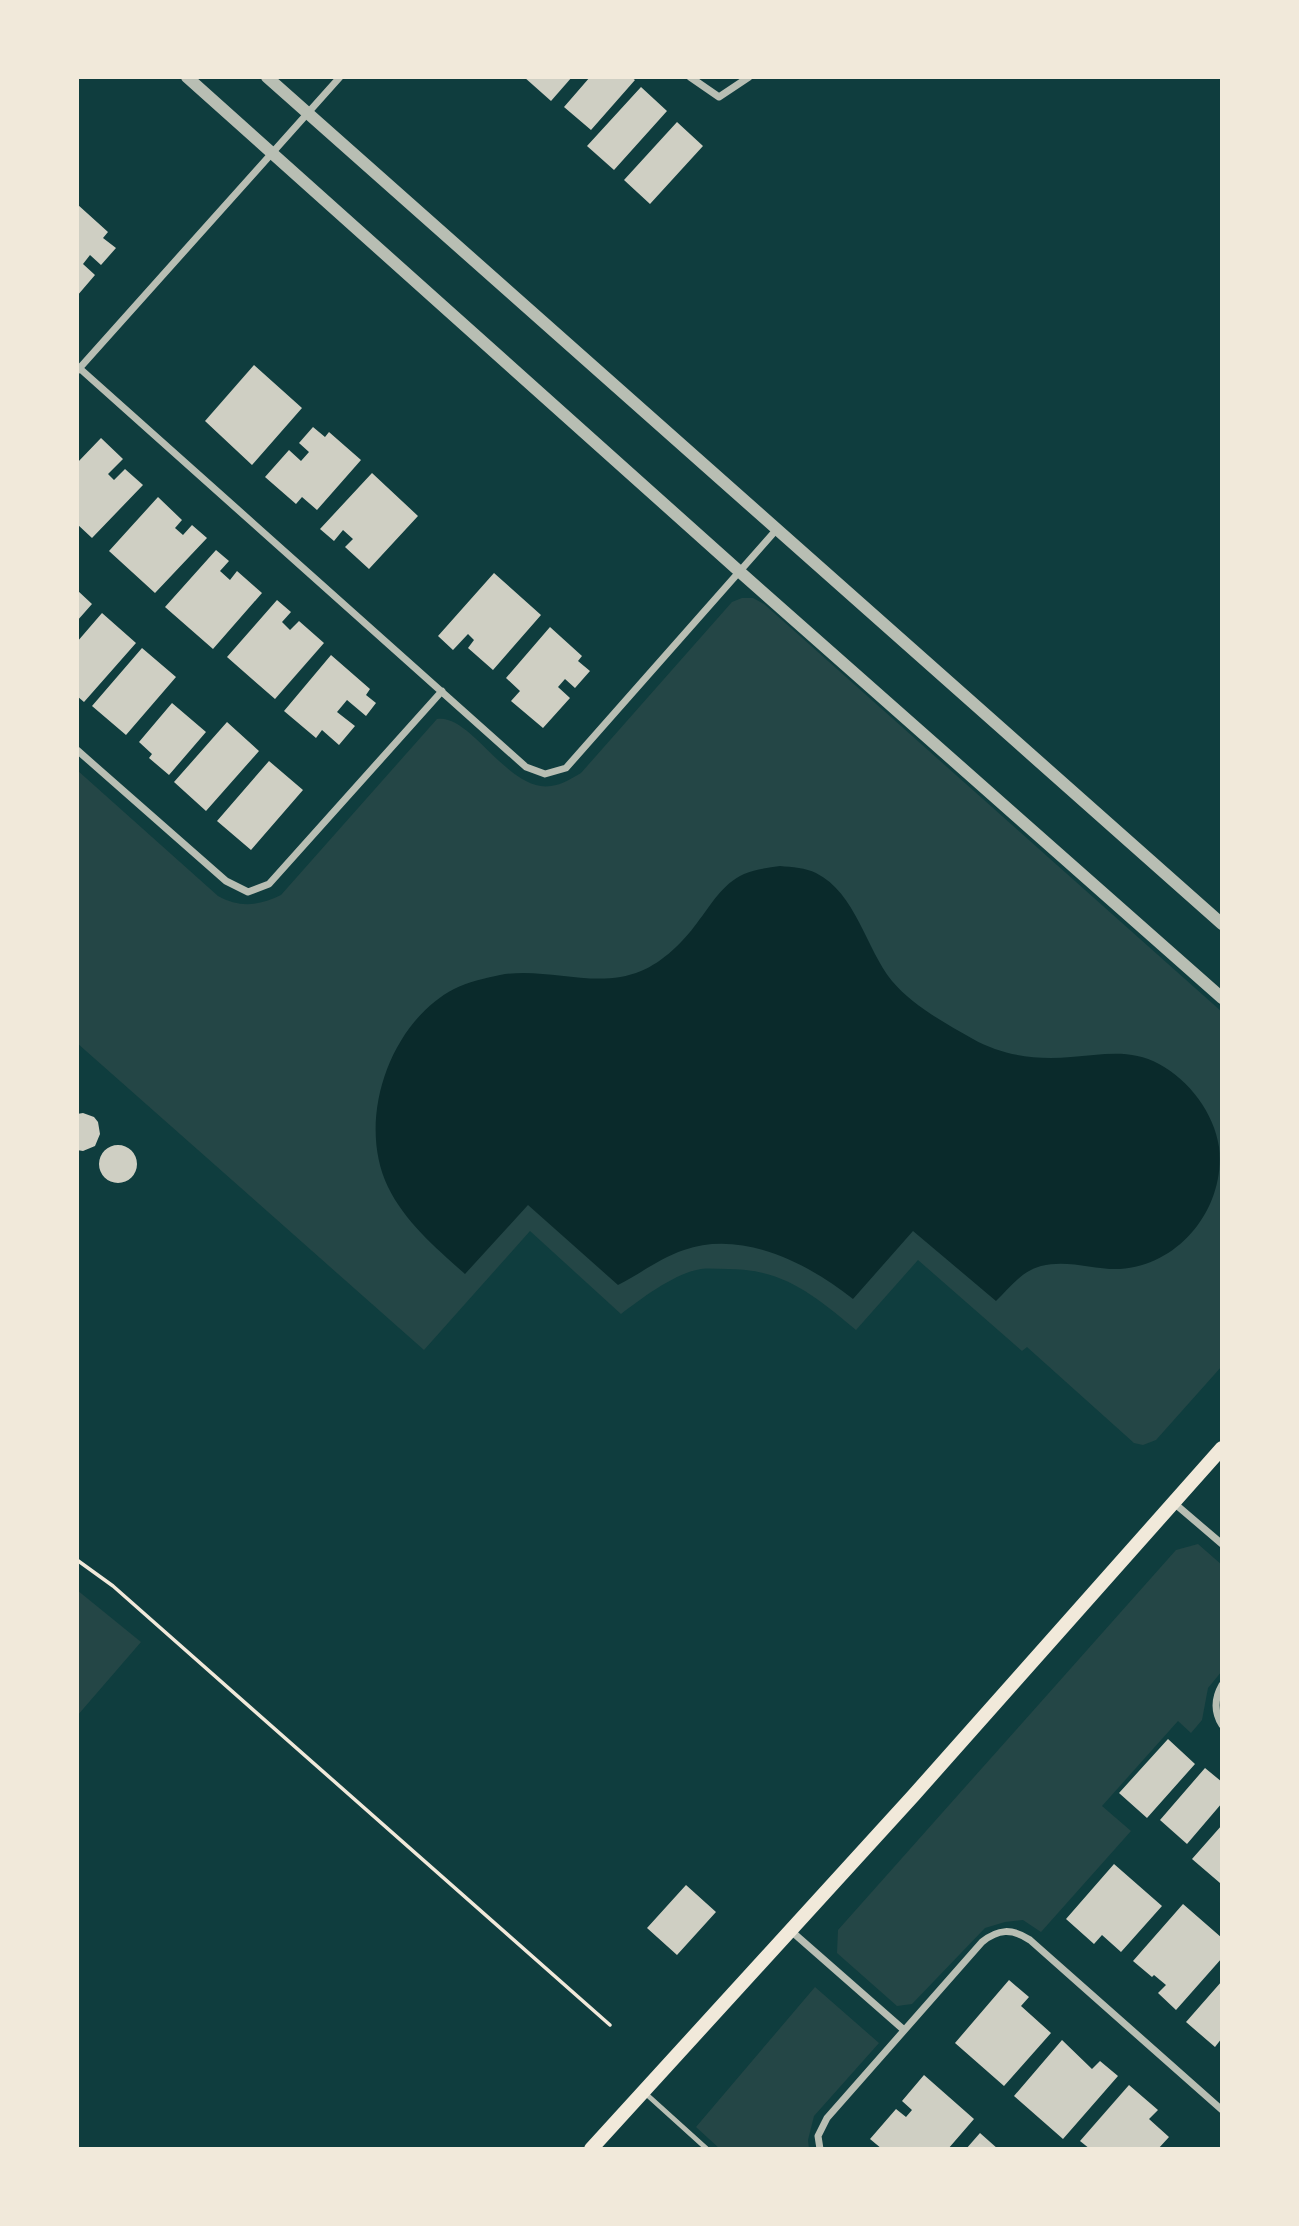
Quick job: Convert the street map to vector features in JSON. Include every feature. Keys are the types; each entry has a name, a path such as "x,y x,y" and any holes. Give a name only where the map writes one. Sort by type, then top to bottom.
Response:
{"main road":[{"path":"591,2149 913,1796 1222,1448"}],"street":[{"path":"187,77 740,572 1222,998"},
{"path":"267,77 1222,924"},
{"path":"340,77 78,368 526,767 545,774 566,768 777,529"},
{"path":"690,77 719,97 749,77"},
{"path":"77,750 226,881 248,892 269,884 442,691"},
{"path":"1174,1503 1222,1545"},
{"path":"1222,1685 1215,1702 1216,1713 1222,1725"},
{"path":"790,1930 904,2030"},
{"path":"820,2149 818,2137 827,2118 982,1942 1000,1931 1011,1931 1030,1940 1222,2110"}],"lane":[{"path":"643,2091 707,2149"}],"path":[{"path":"77,1560 113,1586 610,2025"}],"shaded area":[{"path":"753,598 764,604 1222,1012 1222,1366 1156,1440 1143,1445 1134,1443 1027,1347 1022,1351 918,1260 856,1330 798,1287 782,1279 748,1270 691,1271 659,1287 621,1314 530,1231 424,1350 77,1043 77,770 218,896 242,904 265,901 281,895 437,719 450,720 463,728 520,778 535,785 551,786 563,783 581,773 732,602"},
{"path":"780,866 812,871 830,882 851,908 883,968 900,990 919,1006 984,1045 1033,1057 1127,1054 1159,1064 1180,1079 1206,1110 1219,1147 1215,1190 1195,1229 1162,1257 1142,1265 1110,1269 1051,1264 1034,1268 996,1301 913,1231 853,1299 795,1263 751,1247 729,1244 706,1245 675,1253 618,1285 528,1205 465,1274 422,1234 403,1212 388,1187 379,1161 376,1133 378,1104 396,1049 412,1025 431,1005 454,989 488,977 535,973 606,978 641,971 665,957 679,944 729,883 748,872"},
{"path":"1198,1544 1222,1565 1222,1671 1208,1688 1202,1720 1191,1733 1178,1721 1102,1806 1131,1831 1041,1932 1023,1920 985,1928 912,2004 897,2006 837,1953 838,1930 1176,1550"},
{"path":"77,1590 141,1642 77,1716"},
{"path":"815,1987 879,2043 814,2116 808,2140 809,2149 720,2149 696,2127"}],"building":[{"path":"524,77 572,77 551,101"},
{"path":"590,77 631,77 635,80 591,130 564,107"},
{"path":"641,87 667,111 614,170 587,146"},
{"path":"677,122 703,146 650,204 624,180"},
{"path":"77,204 108,232 103,238 116,248 101,265 90,255 83,264 95,275 77,296"},
{"path":"254,365 302,408 252,465 205,421"},
{"path":"313,427 325,437 329,432 361,460 317,510 302,497 296,504 265,477 289,450 301,461 309,452 299,443"},
{"path":"101,438 123,459 108,474 114,480 125,469 143,485 92,538 77,524 77,463"},
{"path":"372,473 418,516 369,569 345,547 353,539 343,530 334,541 320,529"},
{"path":"158,497 182,520 175,528 183,535 192,525 207,538 155,593 109,551"},
{"path":"216,550 229,561 220,571 230,580 237,571 262,593 213,649 165,607"},
{"path":"494,573 541,615 493,670 468,648 474,640 468,634 453,650 438,636"},
{"path":"77,590 92,604 77,621"},
{"path":"277,600 291,612 282,622 290,630 299,621 324,643 275,699 227,657"},
{"path":"102,613 136,643 84,702 77,696 77,642"},
{"path":"550,627 582,656 578,661 590,671 575,688 565,679 558,687 570,698 543,728 511,701 520,691 506,678"},
{"path":"142,648 176,677 126,735 92,706"},
{"path":"331,655 370,689 366,695 376,703 366,716 347,700 337,712 355,726 339,745 322,730 316,738 284,711"},
{"path":"172,703 206,732 169,775 149,758 152,754 139,742"},
{"path":"227,722 259,751 206,811 174,782"},
{"path":"269,761 303,790 251,850 217,821"},
{"path":"77,1114 94,1117 98,1122 100,1134 95,1146 83,1151 77,1150"},
{"path":"118,1145 131,1151 137,1164 131,1177 118,1183 105,1177 99,1164 105,1151"},
{"path":"1168,1739 1195,1764 1147,1818 1119,1793"},
{"path":"1205,1768 1222,1782 1222,1803 1187,1844 1160,1820"},
{"path":"1222,1825 1222,1881 1220,1883 1192,1859"},
{"path":"1114,1864 1162,1906 1121,1952 1102,1935 1094,1944 1066,1919"},
{"path":"686,1885 716,1912 677,1955 647,1928"},
{"path":"1183,1904 1222,1938 1222,1958 1176,2010 1158,1993 1166,1985 1133,1961"},
{"path":"1009,1980 1029,1997 1021,2006 1051,2033 1004,2086 955,2043"},
{"path":"1222,1981 1222,2038 1215,2047 1186,2022"},
{"path":"1062,2040 1092,2069 1100,2061 1118,2076 1063,2139 1014,2096"},
{"path":"924,2075 974,2119 948,2149 882,2149 870,2139 896,2109 906,2117 912,2110 902,2101"},
{"path":"1129,2085 1158,2110 1149,2119 1169,2137 1158,2149 1090,2149 1080,2141"},
{"path":"980,2133 998,2149 966,2149"}]}
